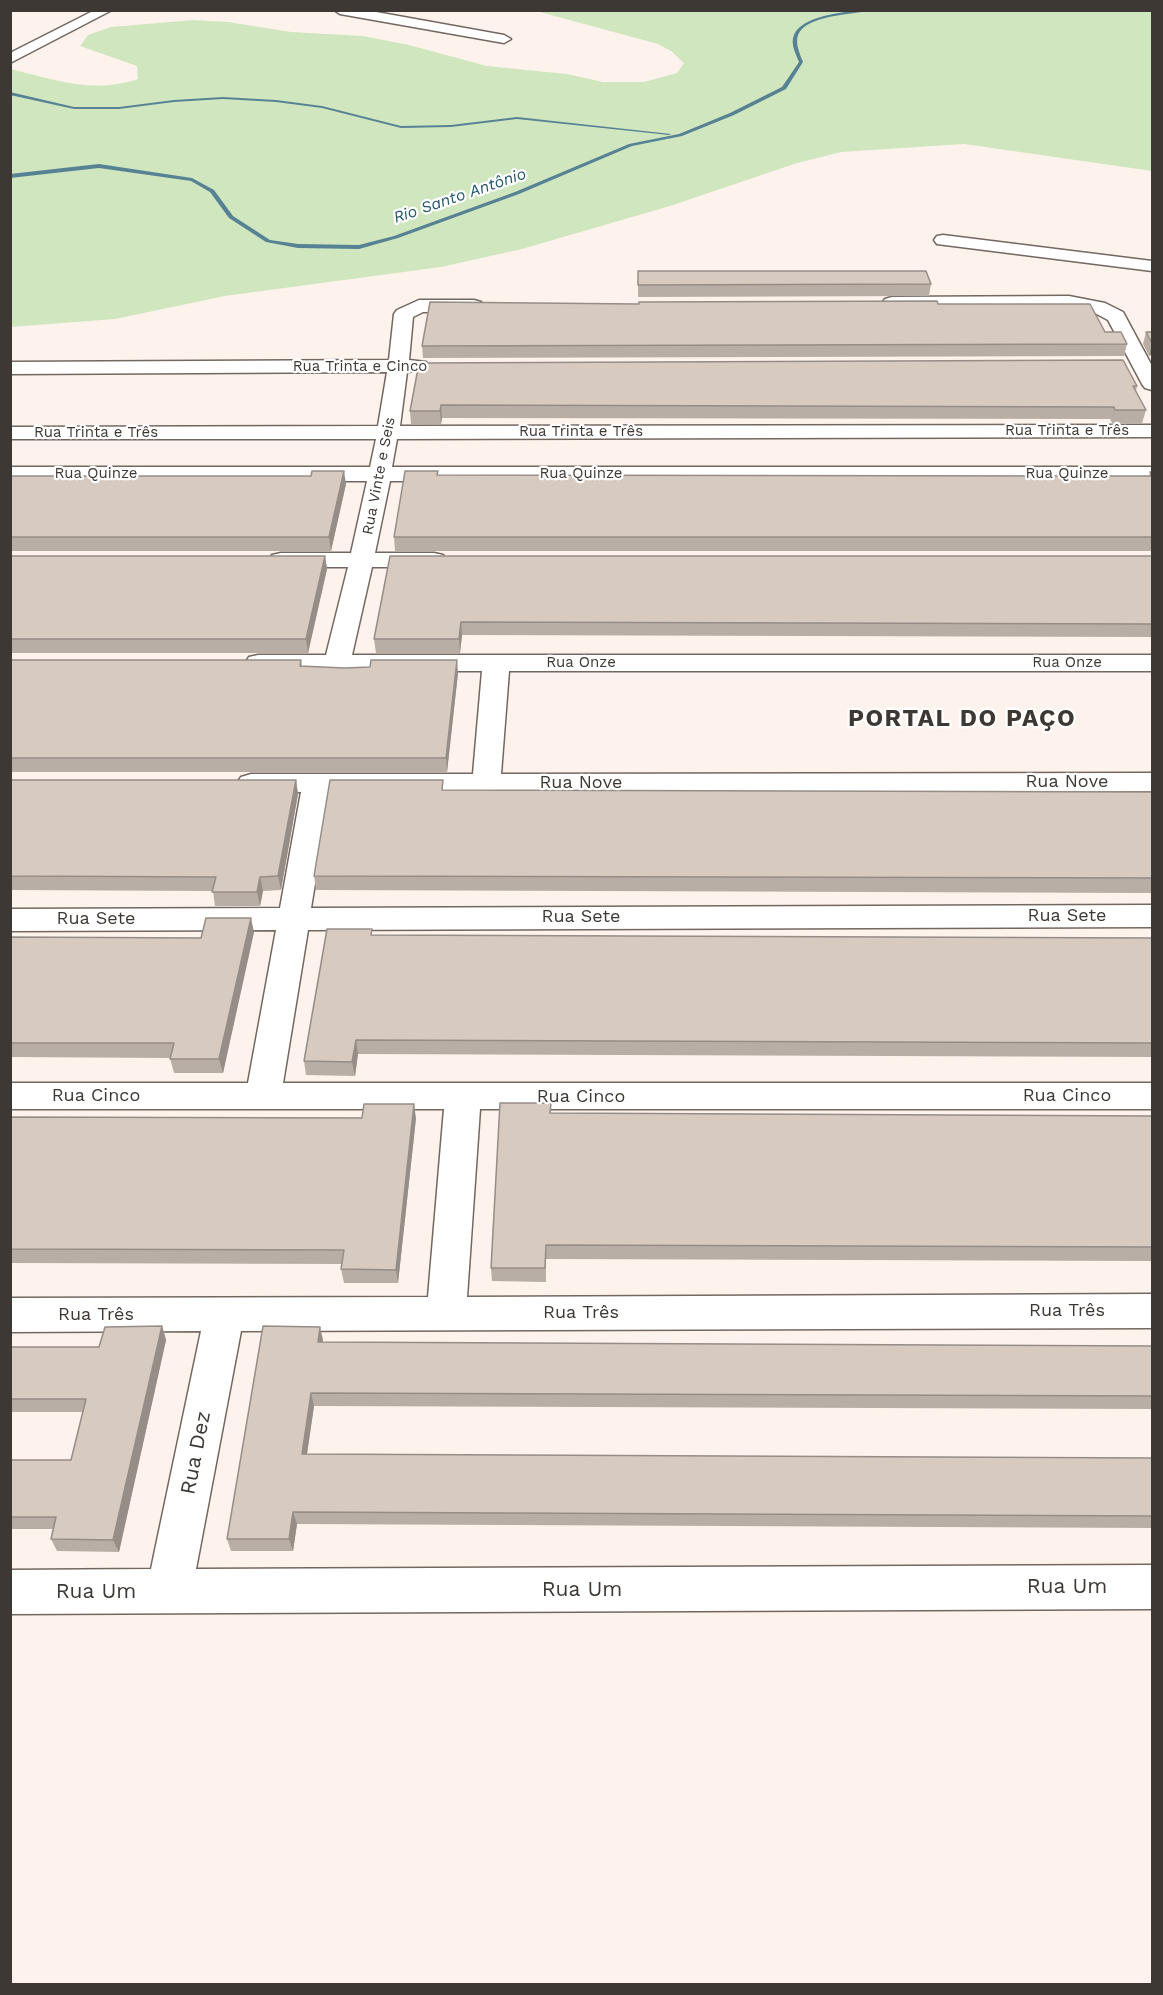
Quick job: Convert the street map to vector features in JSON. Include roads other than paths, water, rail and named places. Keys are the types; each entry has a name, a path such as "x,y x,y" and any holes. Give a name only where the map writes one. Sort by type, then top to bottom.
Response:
{"street":[{"path":"10,59 106,10"},
{"path":"340,10 504,39"},
{"path":"943,240 1152,266"},
{"path":"879,303 1069,302 1109,311 1135,335 1141,364 1152,384"},
{"name":"Rua Vinte e Seis","path":"337,663 382,474 399,366 404,314 412,308 428,306 487,306"},
{"path":"1117,364 1141,364"},
{"name":"Rua Trinta e Cinco","path":"10,368 435,366"},
{"name":"Rua Trinta e Três","path":"10,434 1152,431"},
{"name":"Rua Quinze","path":"10,474 1152,474"},
{"path":"256,560 457,560"},
{"name":"Rua Onze","path":"232,663 1152,663"},
{"path":"486,783 496,663"},
{"name":"Rua Nove","path":"223,783 1152,782"},
{"path":"263,1097 317,783"},
{"name":"Rua Sete","path":"10,920 1152,916"},
{"name":"Rua Cinco","path":"10,1096 1152,1096"},
{"path":"446,1313 463,1097"},
{"name":"Rua Três","path":"10,1316 1152,1311"},
{"name":"Rua Dez","path":"169,1592 224,1315"},
{"name":"Rua Um","path":"10,1592 1152,1587"}],"waterway":[{"name":"Rio Santo Antônio","path":"10,176 99,166 192,180 212,191 231,217 268,241 298,246 359,247 396,237 517,193 631,145 680,135 732,114 784,88 801,62 795,46 796,35 803,26 828,16 871,10"},
{"path":"10,93 74,108 119,108 223,98 276,101 322,107 401,127 451,126 517,118 669,134"}],"district":[{"name":"PORTAL DO PAÇO","path":"962,719"}]}
